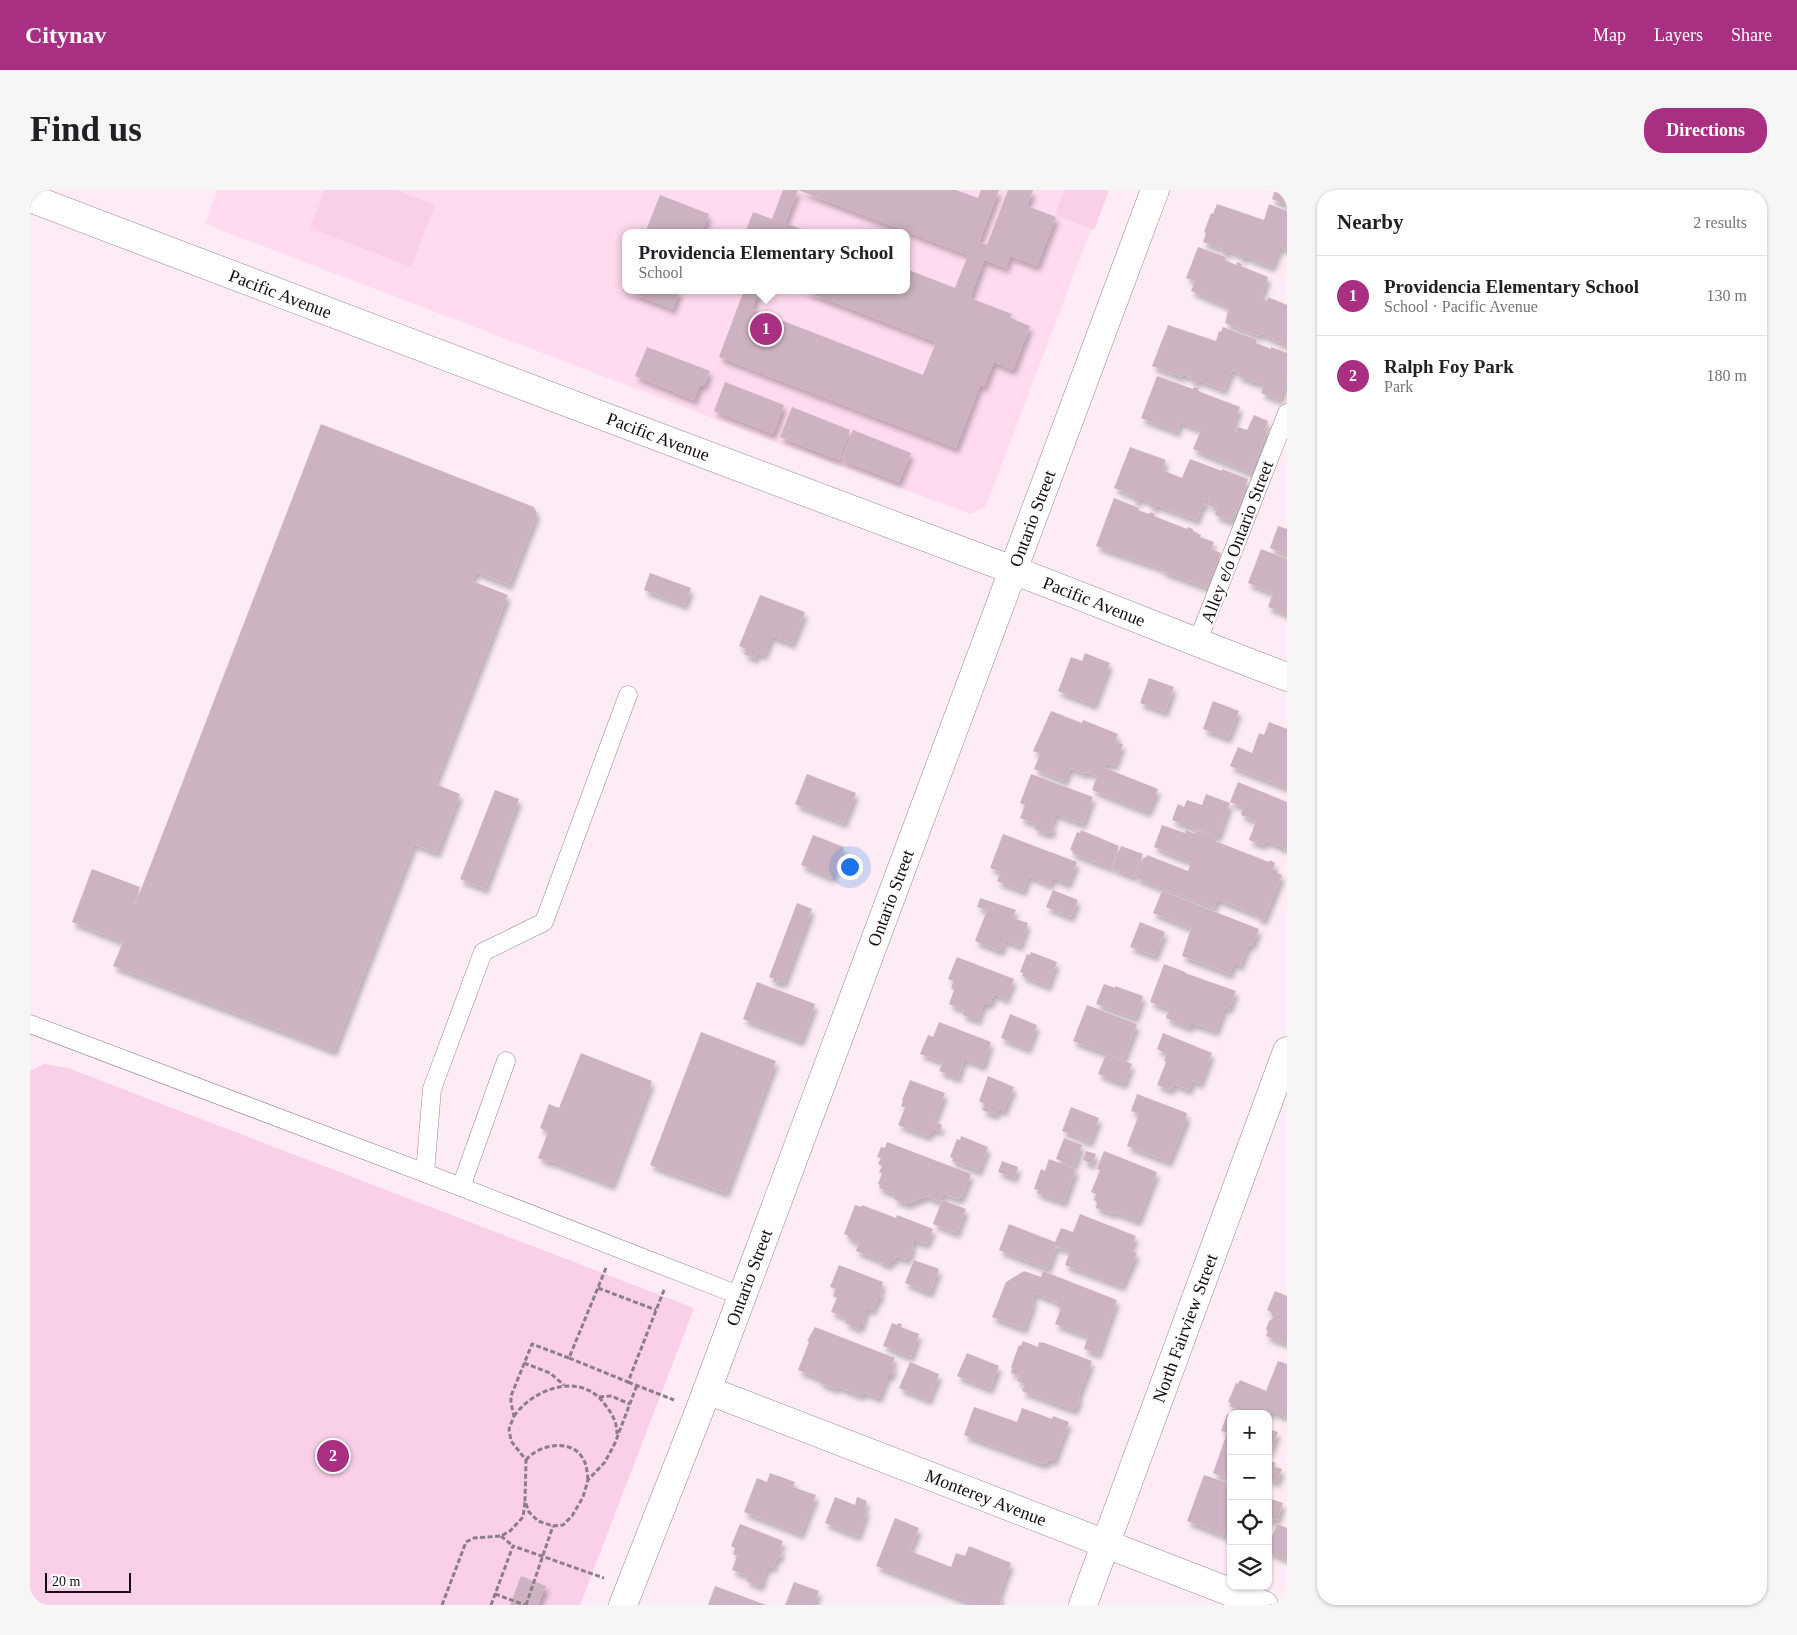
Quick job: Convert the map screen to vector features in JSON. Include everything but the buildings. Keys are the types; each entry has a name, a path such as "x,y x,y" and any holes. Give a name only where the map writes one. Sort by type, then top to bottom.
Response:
{"street":[{"name":"Ontario Street","path":"623,1605 703,1400 1155,190"},
{"name":"Pacific Avenue","path":"30,198 256,286 1012,570 1287,677"},
{"name":"North Fairview Street","path":"1083,1605 1287,1052"},
{"name":"Monterey Avenue","path":"703,1400 1107,1544 1264,1605"}],"lane":[{"name":"Alley e/o Ontario Street","path":"1197,643 1287,413"},
{"path":"425,1173 432,1089 483,952 544,922 628,695"},
{"path":"33,1028 425,1173 741,1296"},
{"path":"461,1187 506,1061"}],"path":[{"path":"569,1358 615,1247"},
{"path":"628,1382 672,1269"},
{"path":"598,1288 656,1310"},
{"path":"514,1416 510,1403 511,1396 532,1344 637,1386 703,1400"},
{"path":"524,1363 550,1373 560,1380 564,1386"},
{"path":"526,1460 511,1441 510,1430 514,1416 525,1403 536,1396 564,1386 578,1386 594,1392 614,1417 617,1438"},
{"path":"588,1480 606,1462 637,1386"},
{"path":"599,1397 611,1396 630,1404"},
{"path":"442,1605 466,1542 474,1538 501,1536 510,1531 523,1517 526,1460 531,1454 550,1446 574,1449 582,1457 587,1469 588,1480 583,1497 572,1516 563,1525 553,1526 538,1521 529,1512 525,1501"},
{"path":"495,1594 525,1605 553,1526"},
{"path":"501,1536 513,1546 604,1578"},
{"path":"491,1605 513,1546"}],"shaded area":[{"path":"217,190 1106,190 986,506 971,514 778,443 205,224"},
{"path":"325,190 397,190 435,205 411,267 310,228"},
{"path":"1065,190 1109,190 1094,230 1055,215"},
{"path":"44,1064 68,1068 694,1308 580,1605 30,1605 30,1071"}],"place":[{"name":"Providencia Elementary School","path":"766,329"},
{"name":"Ralph Foy Park","path":"333,1456"}]}
